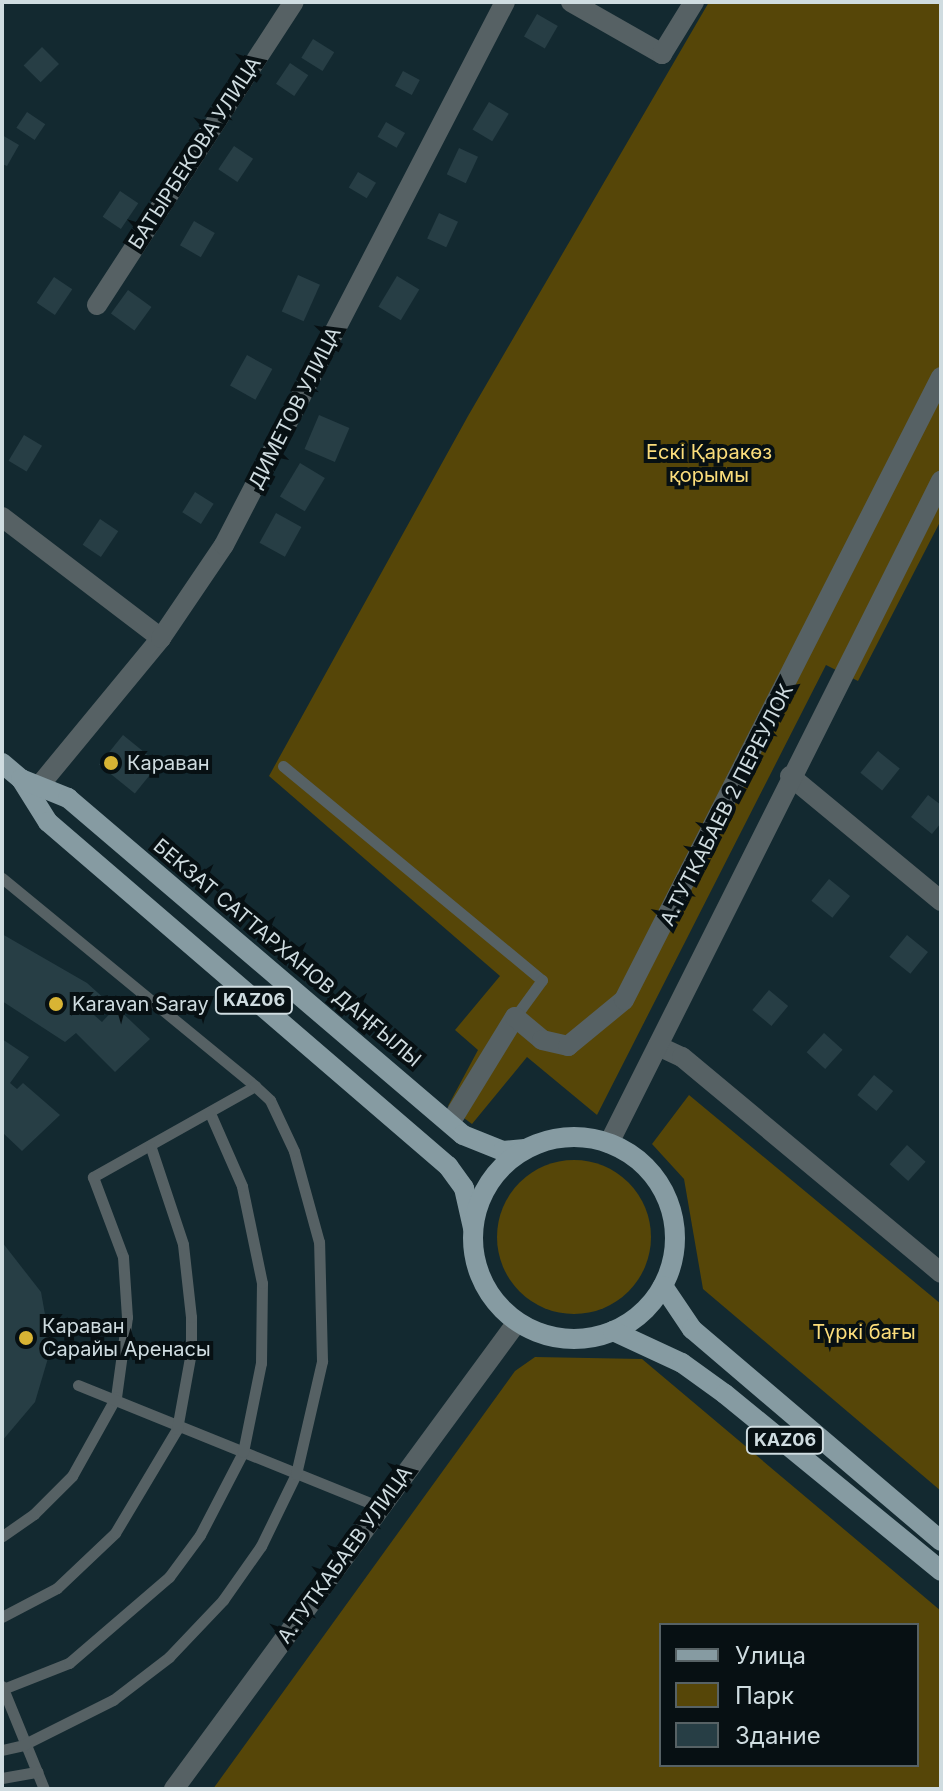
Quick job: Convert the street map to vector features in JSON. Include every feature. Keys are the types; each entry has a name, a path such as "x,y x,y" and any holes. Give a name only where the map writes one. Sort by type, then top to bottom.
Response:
{"main road":[{"name":"БЕКЗАТ САТТАРХАНОВ ДАҢҒЫЛЫ","path":"2,763 30,782 68,798 450,1123 485,1146 525,1149"},
{"name":"БЕКЗАТ САТТАРХАНОВ ДАҢҒЫЛЫ","path":"30,782 48,822 448,1166 464,1188 473,1228"},
{"name":"KАZ06","path":"558,1138 609,1143 639,1160 669,1202 675,1236 663,1286 642,1313 613,1331 564,1338 517,1322 495,1301 479,1274 473,1228 488,1184 525,1149 558,1138"},
{"name":"KАZ06","path":"663,1286 692,1329 941,1541"},
{"name":"KАZ06","path":"613,1331 682,1363 714,1386 941,1571"}],"street":[{"name":"БАТЫРБЕКОВА УЛИЦА","path":"97,305 294,2"},
{"name":"ДИМЕТОВ УЛИЦА","path":"30,782 161,638 224,545 505,2"},
{"path":"571,2 662,54 694,2"},
{"name":"А.ТУТКАБАЕВ 2 ПЕРЕУЛОК","path":"515,1017 542,1040 568,1046 624,1000 941,377"},
{"path":"609,1143 790,776 941,481"},
{"path":"2,517 161,638"},
{"path":"790,776 941,901"},
{"path":"450,1123 515,1017"},
{"path":"658,1046 682,1057 941,1273"},
{"name":"А.ТУТКАБАЕВ УЛИЦА","path":"174,1789 517,1322"}],"lane":[{"path":"283,766 542,980 515,1017"},
{"path":"2,878 270,1100 294,1151 319,1242 322,1361 296,1474 261,1546 223,1600 169,1657 113,1700 23,1745 2,1750"},
{"path":"2,1536 34,1514 72,1476 116,1397 127,1317 123,1257 93,1177 151,1148 255,1086"},
{"path":"44,1789 23,1745 2,1688 69,1663 169,1577 219,1504 243,1452 261,1363 262,1283 242,1186 210,1113"},
{"path":"2,1617 57,1588 115,1533 177,1429 191,1352 190,1306 173,1202 151,1148"},
{"path":"78,1385 116,1397 177,1429 380,1507"},
{"path":"2,1778 37,1772"}],"green space":[{"name":"Ескі Қаракөз қорымы","path":"709,2 941,2 941,520 858,681 826,665 597,1115 527,1057 472,1124 448,1106 478,1050 455,1030 500,976 269,776 468,416"},
{"name":"Түркі бағы","path":"689,1095 941,1304 941,1491 703,1289 684,1179 652,1144"},
{"path":"574,1160 604,1165 629,1182 646,1207 651,1237 646,1267 629,1292 604,1309 574,1314 544,1309 519,1292 502,1267 497,1237 502,1207 519,1182 544,1165"},
{"path":"535,1357 642,1359 941,1611 941,1789 213,1789 515,1371"}],"building":[{"path":"537,14 558,26 545,49 524,37"},
{"path":"313,39 334,52 323,71 301,58"},
{"path":"42,47 59,64 41,82 24,65"},
{"path":"290,63 308,75 294,96 276,84"},
{"path":"403,71 420,80 412,95 395,86"},
{"path":"489,102 509,114 492,141 473,129"},
{"path":"27,112 45,124 35,140 16,128"},
{"path":"386,122 405,133 397,148 378,137"},
{"path":"2,135 19,145 7,166 2,164"},
{"path":"234,146 253,159 237,182 218,169"},
{"path":"459,148 478,157 466,183 447,174"},
{"path":"358,172 376,183 367,198 349,187"},
{"path":"120,191 138,203 121,229 103,217"},
{"path":"439,213 458,222 446,247 427,238"},
{"path":"194,221 215,233 201,257 180,245"},
{"path":"298,275 320,285 304,321 282,312"},
{"path":"397,276 419,289 401,320 378,307"},
{"path":"54,277 72,289 55,315 37,303"},
{"path":"128,290 151,307 134,331 111,313"},
{"path":"247,355 272,369 255,400 230,386"},
{"path":"319,415 349,428 335,462 305,449"},
{"path":"24,435 42,446 27,472 9,461"},
{"path":"300,463 325,478 305,511 280,496"},
{"path":"195,492 214,504 201,524 182,512"},
{"path":"276,513 301,527 285,557 260,543"},
{"path":"100,519 118,531 101,557 83,545"},
{"path":"123,735 159,764 135,793 99,765"},
{"path":"878,751 900,769 882,790 860,773"},
{"path":"928,795 941,805 941,823 932,834 911,817"},
{"path":"829,879 850,896 832,918 811,901"},
{"name":"Karavan Saray","path":"2,934 87,983 107,1001 94,1015 102,1022 116,1007 150,1039 115,1072 76,1033 65,1042 2,1001"},
{"path":"907,935 928,952 910,974 889,957"},
{"path":"769,990 788,1006 771,1026 752,1010"},
{"path":"824,1033 843,1050 825,1069 807,1052"},
{"name":"Karavan Saray","path":"2,1039 29,1057 10,1083 17,1089 23,1083 60,1115 22,1151 2,1132"},
{"path":"874,1075 893,1091 876,1111 857,1095"},
{"path":"907,1145 926,1162 908,1181 890,1164"},
{"name":"Караван Сарайы Аренасы","path":"2,1242 41,1292 51,1348 35,1402 2,1441"}],"place":[{"name":"Караван","path":"111,763"},
{"name":"Karavan Saray","path":"56,1004"},
{"name":"Караван Сарайы Аренасы","path":"26,1338"}]}
